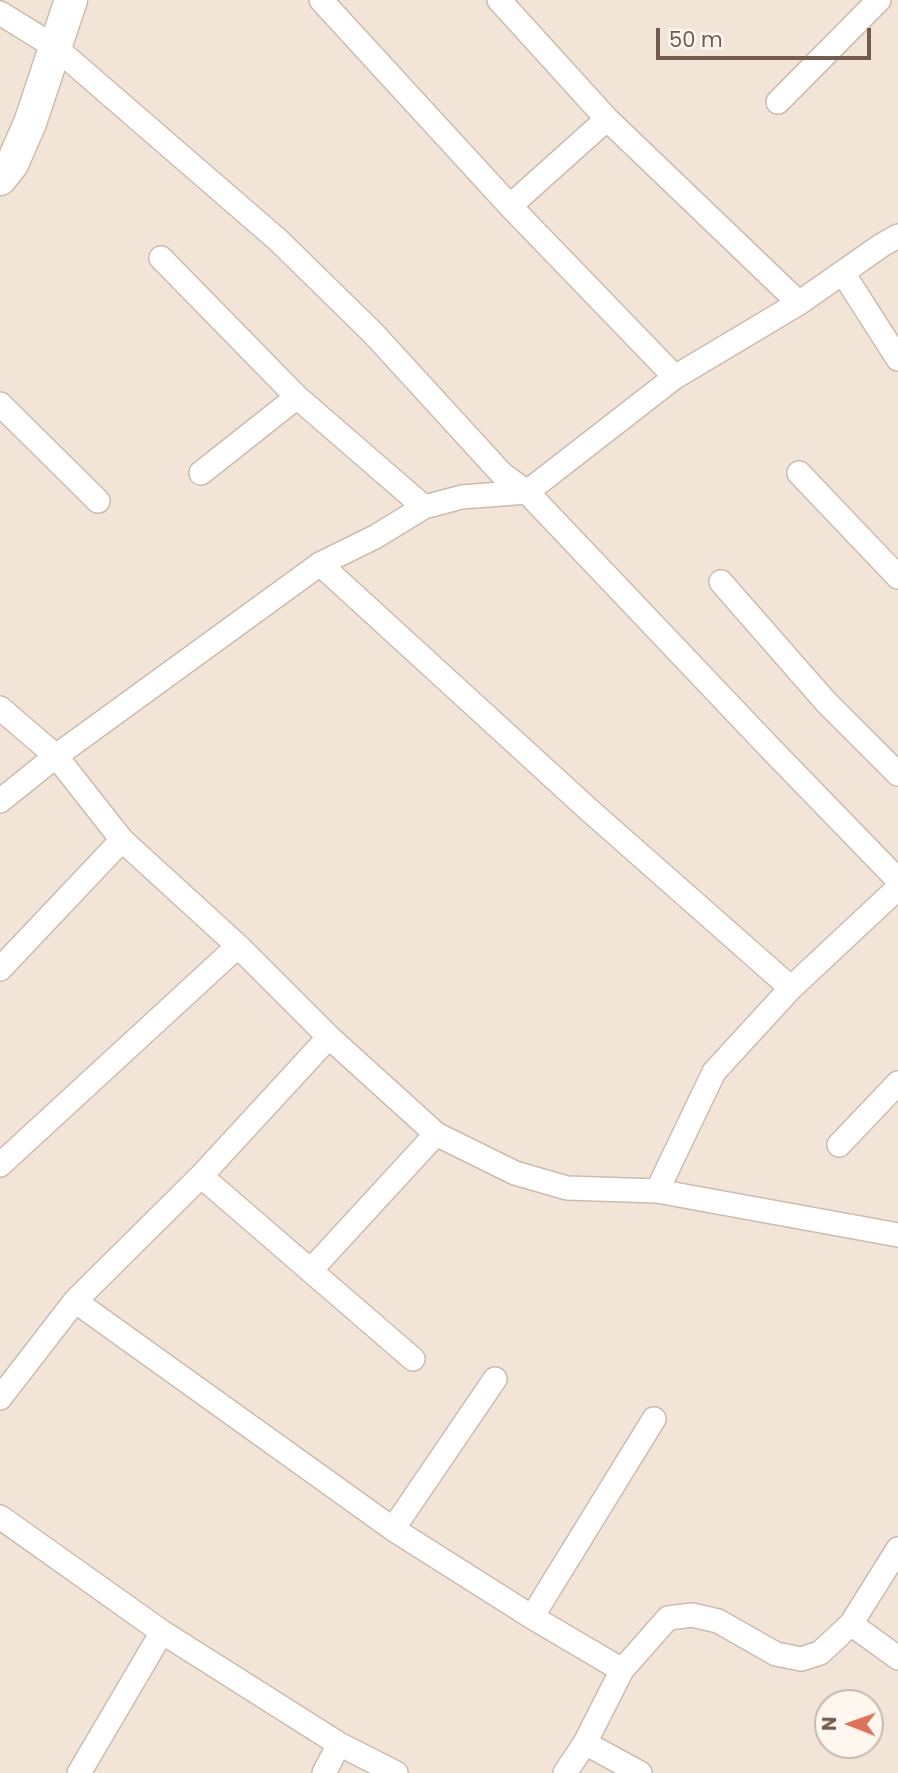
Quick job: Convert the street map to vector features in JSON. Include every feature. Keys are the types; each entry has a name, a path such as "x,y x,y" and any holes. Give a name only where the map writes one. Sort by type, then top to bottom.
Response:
{"street":[{"path":"0,179 12,164 30,123 71,0"},
{"path":"321,0 510,206 675,377"},
{"path":"499,0 607,119 799,303"},
{"path":"778,102 879,0"},
{"path":"0,13 55,47 278,240 373,333 502,474 527,492 898,880"},
{"path":"510,206 607,119"},
{"path":"0,801 56,756 320,564 374,537 424,507 462,497 527,492 675,377 799,303 898,236"},
{"path":"161,258 297,397 424,507"},
{"path":"843,273 898,359"},
{"path":"201,473 297,397"},
{"path":"0,404 98,501"},
{"path":"799,474 898,577"},
{"path":"320,564 589,809 791,988"},
{"path":"721,582 826,702 898,774"},
{"path":"0,708 56,756 122,840 238,946 329,1037 436,1134 515,1173 567,1188 657,1191 898,1235"},
{"path":"0,969 122,840"},
{"path":"657,1191 714,1072 791,988 898,888"},
{"path":"0,1165 238,946"},
{"path":"0,1398 75,1301 201,1176 329,1037"},
{"path":"839,1145 898,1083"},
{"path":"311,1270 436,1134"},
{"path":"201,1176 413,1359"},
{"path":"75,1301 393,1529 622,1670"},
{"path":"393,1529 495,1379"},
{"path":"532,1617 654,1419"},
{"path":"0,1517 162,1632 339,1744 396,1773"},
{"path":"565,1773 622,1670 668,1618 692,1615 718,1621 776,1654 801,1659 820,1653 850,1624 898,1549"},
{"path":"850,1624 898,1658"},
{"path":"79,1773 162,1632"},
{"path":"584,1743 640,1773"},
{"path":"324,1773 339,1744"}],"shaded area":[{"path":"0,0 898,0 898,1773 0,1773"}]}
